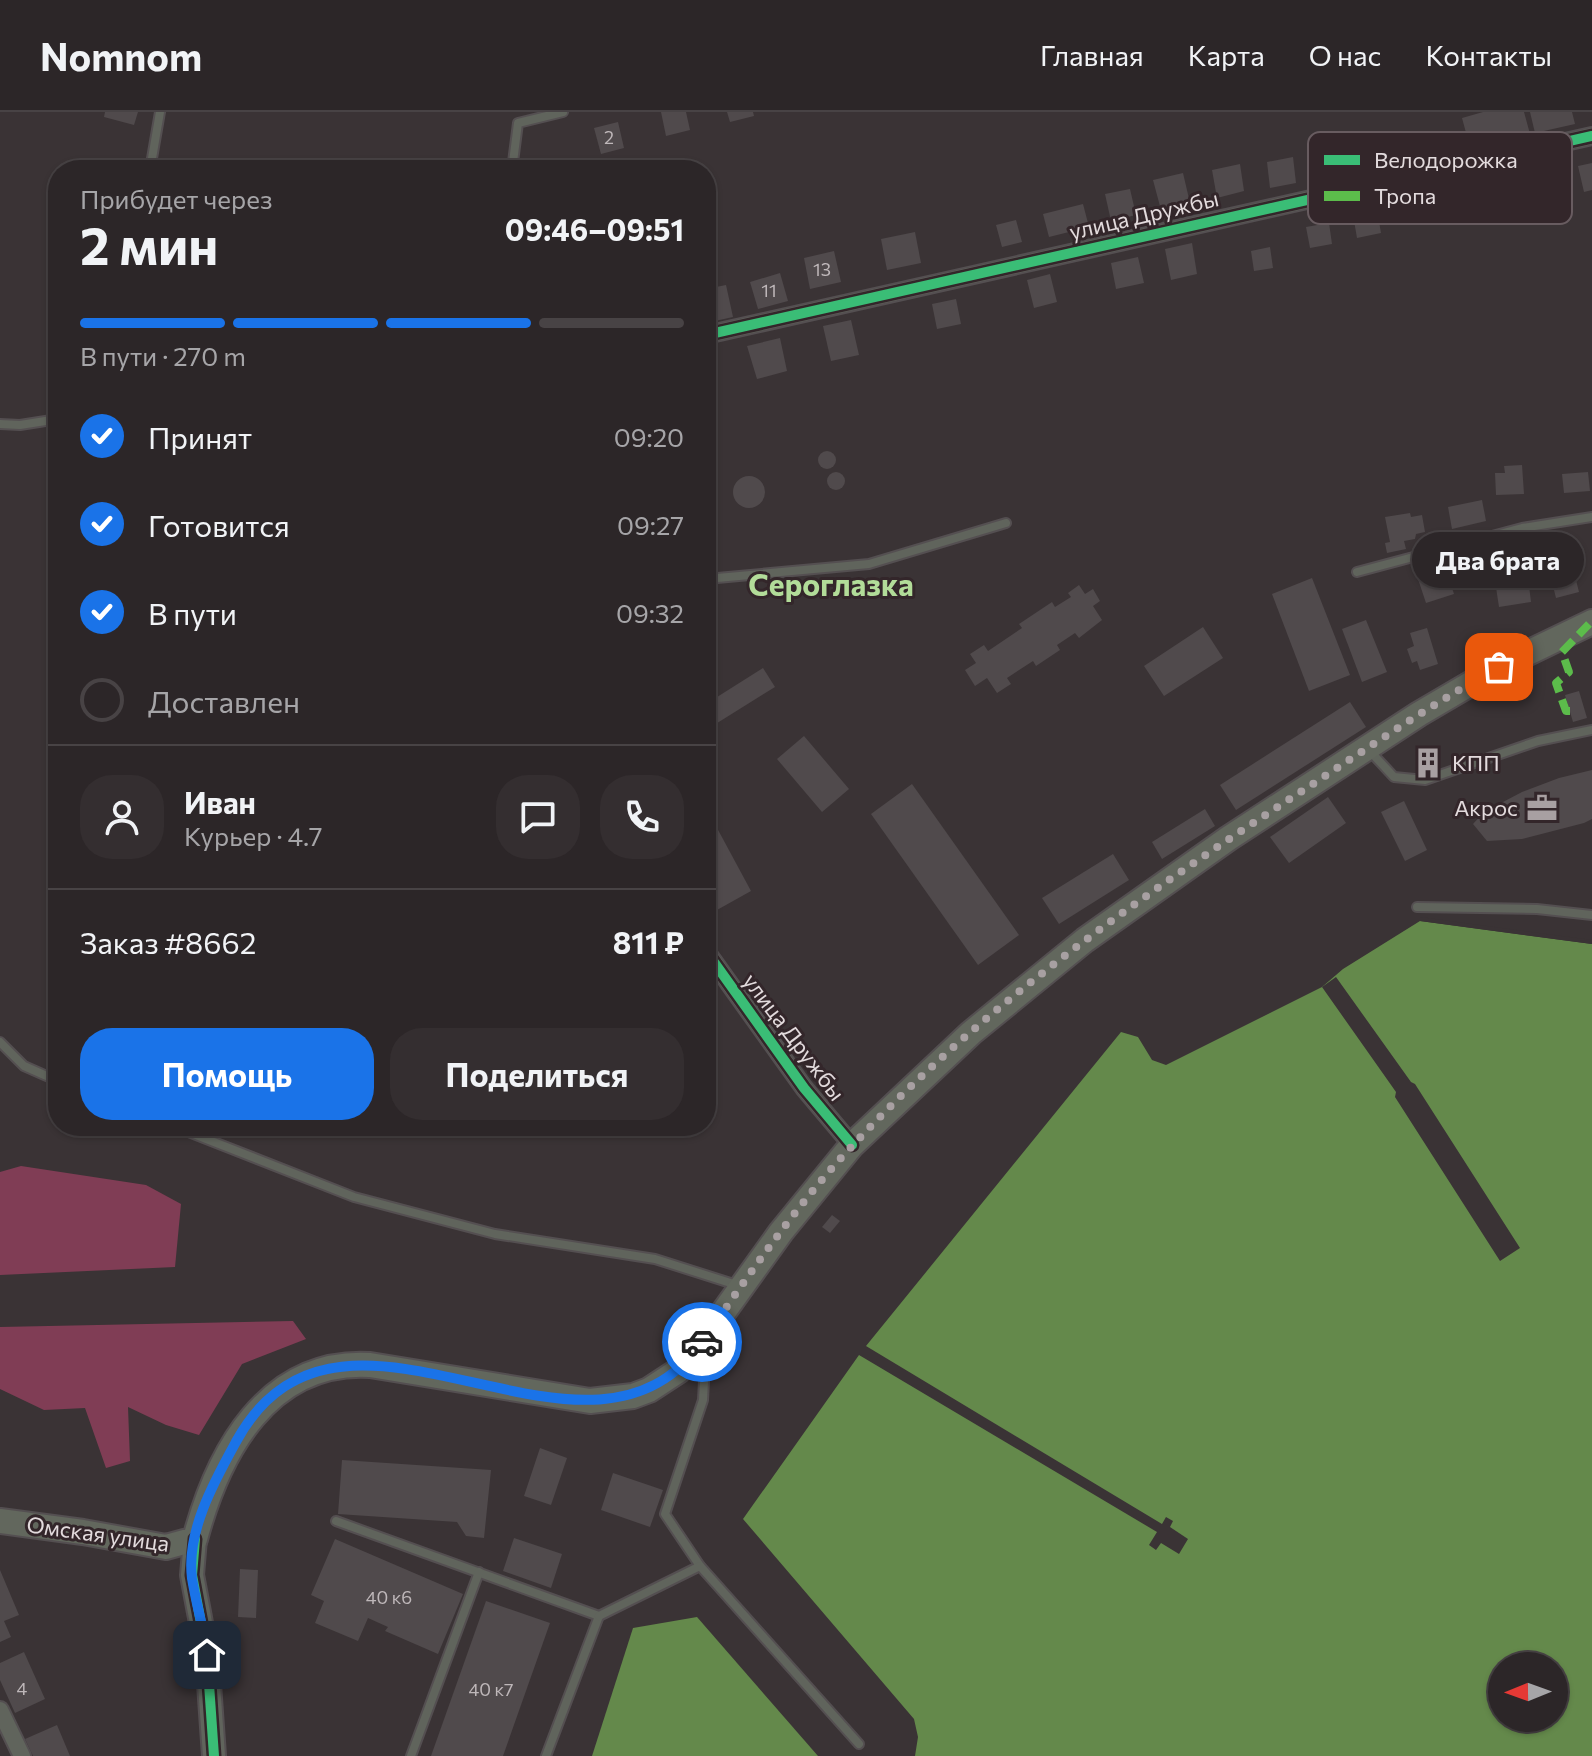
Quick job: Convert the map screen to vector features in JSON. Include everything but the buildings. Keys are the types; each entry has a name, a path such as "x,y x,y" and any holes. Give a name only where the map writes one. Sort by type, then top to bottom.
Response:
{"main road":[{"path":"195,1539 222,1469 251,1417 278,1390 307,1375 344,1364 370,1365 555,1397 616,1400 641,1393 662,1382 697,1349 852,1145 971,1033 1085,940 1229,838 1499,667 1592,622"},
{"name":"Омская улица","path":"0,1521 166,1547 195,1539"}],"street":[{"name":"улица Дружбы","path":"1572,140 1592,136"},
{"name":"улица Дружбы","path":"716,333 1308,200"},
{"name":"улица Дружбы","path":"716,965 804,1088 852,1145"},
{"path":"195,1539 192,1575 207,1655 215,1756"},
{"path":"0,1710 22,1756"}],"lane":[{"path":"152,160 160,112"},
{"path":"513,160 518,123 514,112"},
{"path":"518,123 563,112"},
{"path":"0,424 20,425 48,421"},
{"path":"1357,572 1508,531 1592,517"},
{"path":"716,578 869,564 1006,523"},
{"path":"1367,748 1394,777 1425,780 1538,741 1592,730"},
{"path":"1417,907 1537,909 1592,915"},
{"path":"0,1042 24,1066 48,1077"},
{"path":"198,1136 354,1197 495,1234 655,1259 742,1286"},
{"path":"697,1349 704,1381 703,1400 665,1514 700,1566 859,1744"},
{"path":"336,1521 599,1616"},
{"path":"546,1756 599,1616 700,1566"},
{"path":"411,1756 479,1572"}],"shaded area":[{"path":"1420,921 1592,944 1592,1756 915,1756 918,1737 914,1719 743,1519 859,1355 1157,1532 1149,1545 1156,1550 1161,1543 1179,1554 1188,1539 1170,1527 1173,1521 1166,1517 1162,1524 866,1346 1121,1032 1138,1037 1152,1060 1166,1065 1322,987 1343,969"},
{"path":"21,1166 146,1185 181,1204 175,1267 0,1275 0,1172"},
{"path":"293,1321 306,1339 242,1364 199,1435 166,1425 128,1407 130,1461 106,1468 85,1408 44,1410 0,1389 0,1327"},
{"path":"697,1617 818,1756 592,1756 633,1628"}],"pier":[{"path":"1420,917 1592,940 1592,944 1420,921"},
{"path":"1336,977 1415,1084 1520,1248 1500,1261 1395,1097 1396,1092 1322,987"}],"marked path":[{"path":"1570,711 1566,711 1556,683 1569,672 1562,652 1589,624"}],"cycle path":[{"path":"1572,140 1592,136"},
{"path":"716,333 1308,200"},
{"path":"716,965 804,1088 852,1145"},
{"path":"195,1539 192,1575 207,1655 214,1756"}],"way so far":[{"path":"702,1342 781,1232 852,1145 971,1033 1085,940 1155,889 1419,714 1499,667"}],"place":[{"name":"Два брата","path":"1499,667"},
{"name":"КПП","path":"1428,763"},
{"name":"Акрос","path":"1542,808"}],"district":[{"name":"Сероглазка","path":"831,586"}],"route":[{"path":"207,1655 192,1575 196,1533 228,1455 251,1417 278,1390 320,1370 357,1364 555,1397 616,1400 649,1390 662,1382 678,1371 702,1342"}]}
